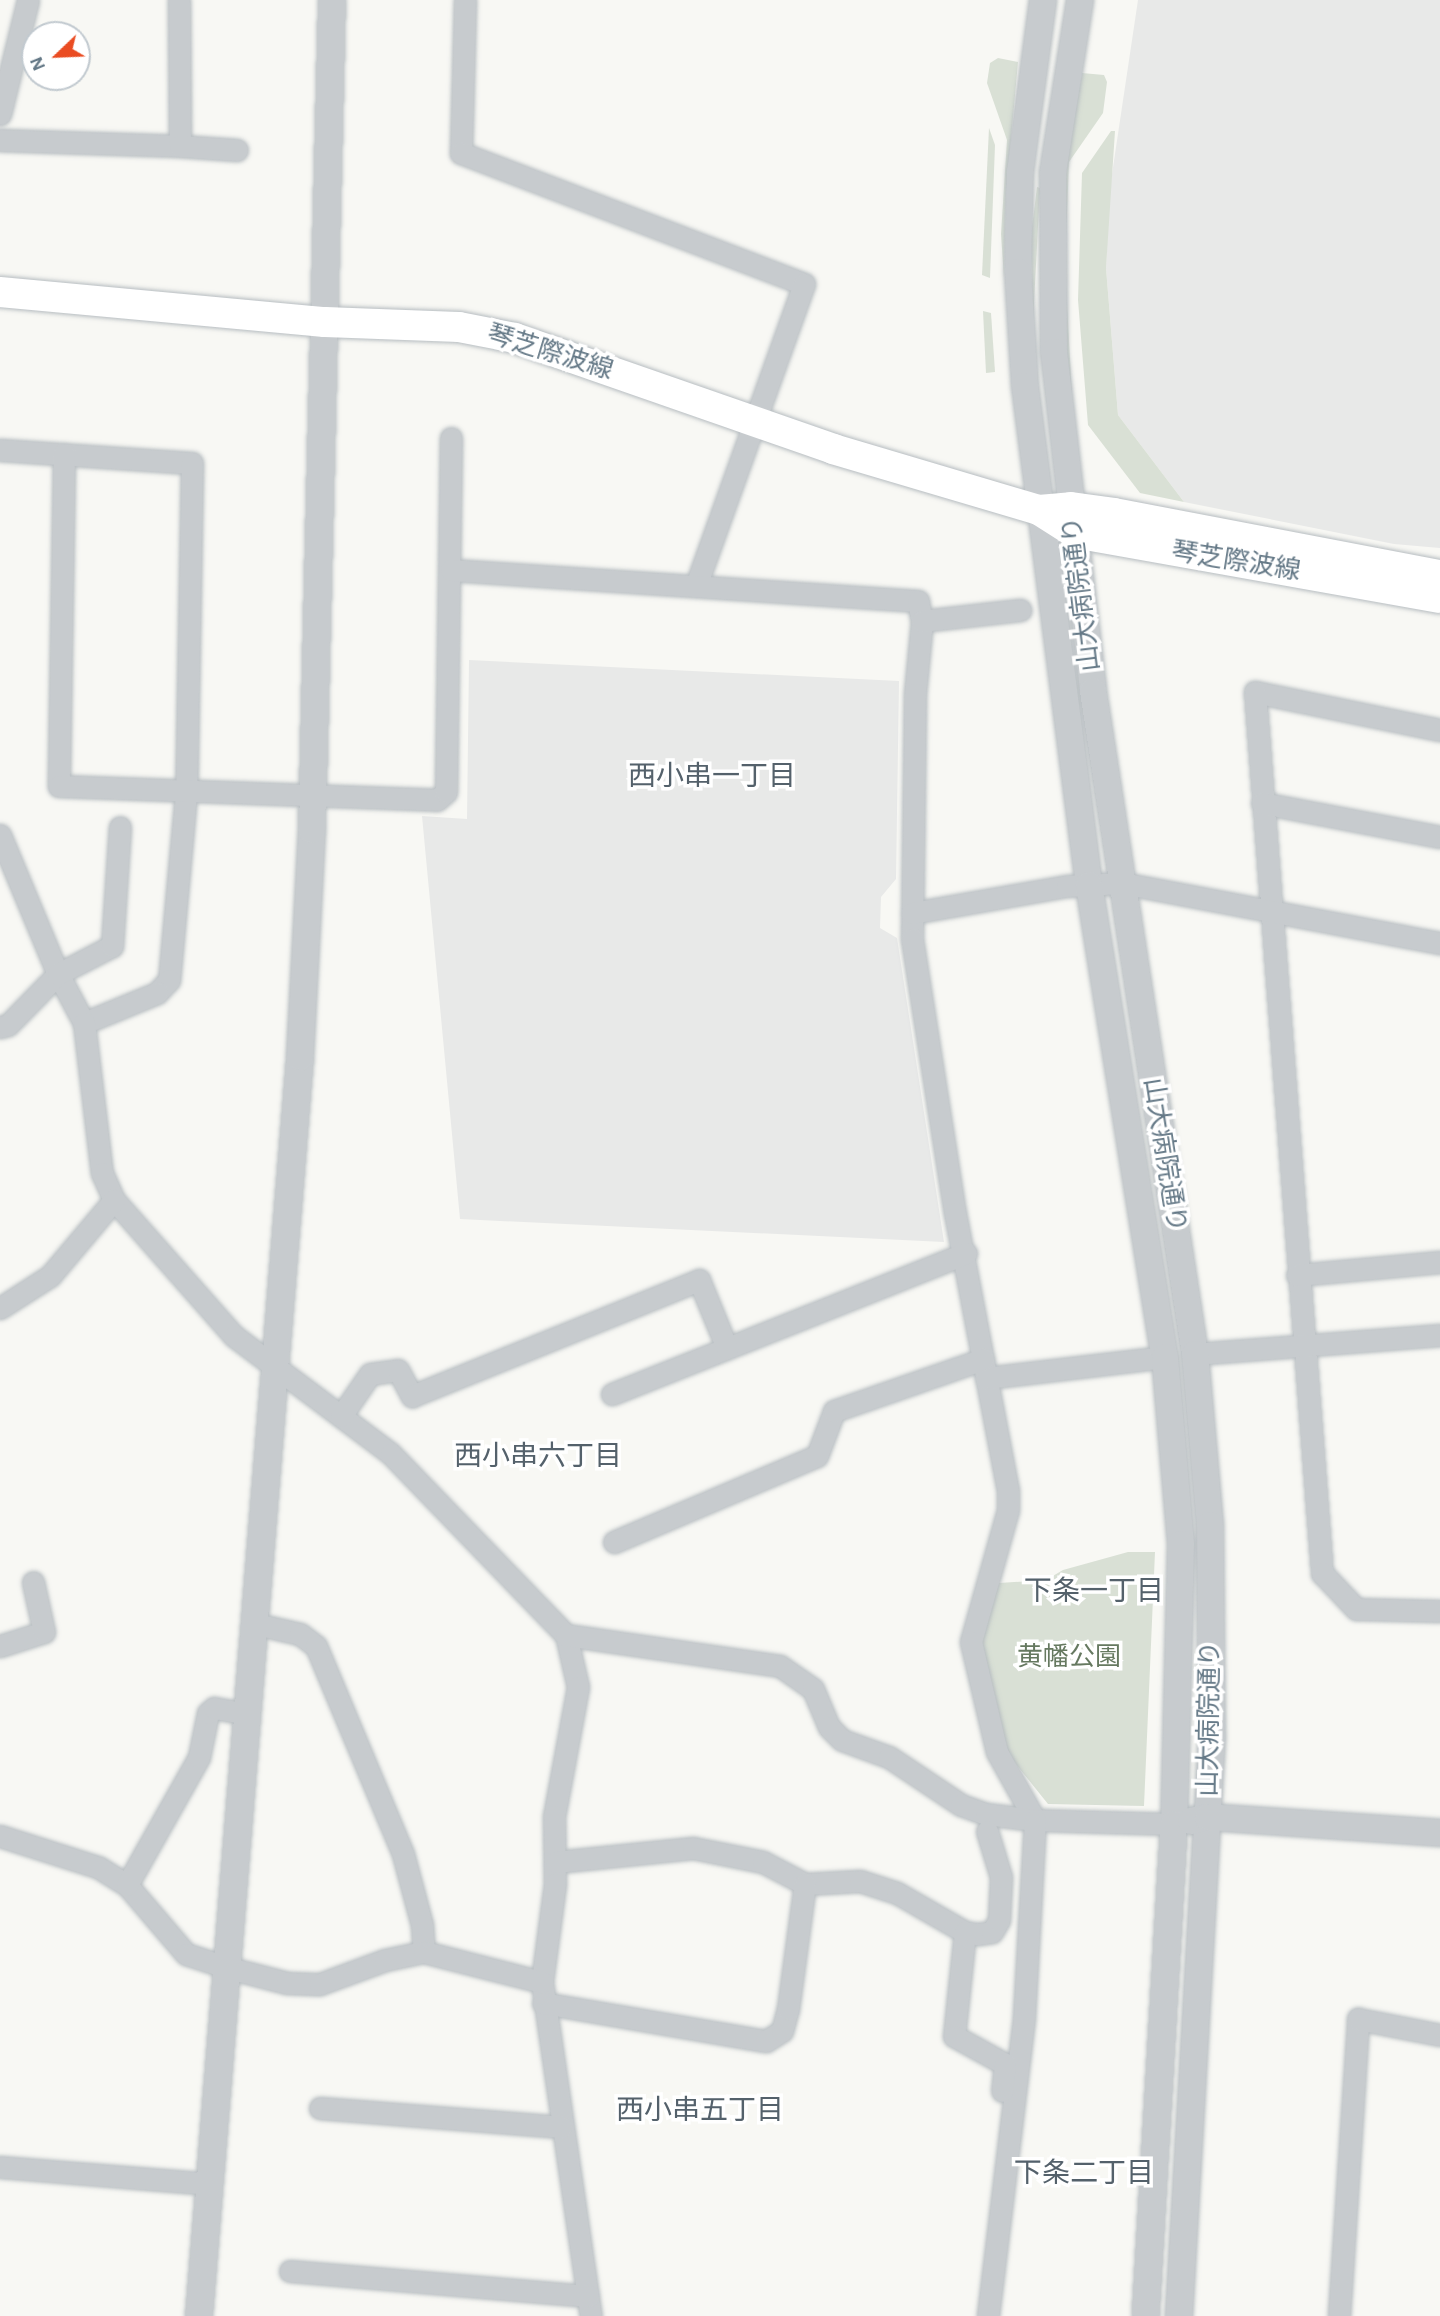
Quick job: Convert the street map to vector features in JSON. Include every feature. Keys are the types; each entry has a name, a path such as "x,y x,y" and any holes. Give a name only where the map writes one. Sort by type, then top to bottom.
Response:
{"main road":[{"name":"琴芝際波線","path":"0,292 325,322 459,327 515,338 754,422 1073,520 1440,598"},
{"name":"琴芝際波線","path":"1073,520 1440,575"}],"street":[{"path":"0,114 28,0"},
{"path":"179,0 180,146"},
{"path":"199,2316 300,1058 313,798 332,0"},
{"path":"465,0 461,153 804,284 696,585"},
{"name":"山大病院通り","path":"1043,0 1020,173 1018,272 1040,510 1089,885 1165,1357 1181,1544 1174,1824 1146,2316"},
{"name":"山大病院通り","path":"1080,0 1058,127 1050,214 1054,352 1073,520 1122,883 1195,1354 1210,1525 1208,1817 1179,2316"},
{"path":"0,139 237,150"},
{"path":"64,454 59,786 186,794 437,800 446,792 451,438"},
{"path":"0,450 192,463 186,794 169,980 156,993 84,1023"},
{"path":"451,570 918,601 922,621 915,694 912,939 955,1213 966,1253 1009,1510 971,1642 997,1752 1035,1820 1035,1876 1012,2129 988,2316"},
{"path":"922,621 1020,610"},
{"path":"1440,730 1255,692 1297,1275 1322,1573 1356,1609 1440,1611"},
{"path":"1262,803 1440,837"},
{"path":"0,1027 8,1025 58,974 112,946 120,827"},
{"path":"0,835 58,974 84,1023 102,1173 114,1200 234,1336 391,1454 566,1635 578,1687 554,1816 556,1862 543,1992 589,2306 290,2271"},
{"path":"912,913 1089,885 1122,883 1440,943"},
{"path":"0,1308 50,1276 114,1200"},
{"path":"612,1394 966,1253"},
{"path":"1297,1275 1440,1262"},
{"path":"341,1416 370,1374 398,1370 412,1396 699,1279 727,1348"},
{"path":"1195,1354 1440,1335"},
{"path":"614,1542 817,1456 834,1411 984,1368 1165,1357"},
{"path":"0,1646 44,1632 33,1582"},
{"path":"256,1623 300,1634 316,1646 403,1854 422,1925 424,1952"},
{"path":"566,1635 780,1666 813,1689 828,1727 842,1740 889,1757 961,1805 986,1814 1035,1820 1174,1824 1208,1817 1440,1833"},
{"path":"127,1885 199,1757 208,1713 214,1708 248,1714"},
{"path":"556,1862 693,1848 747,1857 805,1884 860,1881 897,1893 965,1932 992,1932 999,1920 1001,1877 987,1831"},
{"path":"0,1836 98,1867 127,1885 186,1954 229,1968 286,1983 320,1984 385,1960 424,1952 543,1992 766,2041 782,2031 788,2009 805,1884"},
{"path":"965,1932 954,2036 1005,2064 999,2118 1012,2129"},
{"path":"1339,2316 1358,2019 1440,2035"},
{"path":"320,2108 561,2127"},
{"path":"0,2167 210,2184"}],"shaded area":[{"path":"1138,0 1440,0 1440,548 1394,544 1184,502 1118,415 1106,268 1109,194"},
{"path":"469,660 899,681 896,879 881,897 880,928 897,938 944,1242 460,1219 422,816 467,819"}],"green space":[{"path":"998,58 1018,62 1006,194 1004,278 1001,234 1007,140 987,83 990,63"},
{"path":"1082,73 1104,75 1107,82 1103,113 1069,162 1065,266 1074,433 1064,330 1063,235 1067,160"},
{"path":"989,128 995,145 990,278 982,275"},
{"path":"1111,131 1115,131 1106,268 1118,415 1184,502 1140,493 1088,425 1078,300 1082,173"},
{"path":"1037,187 1040,188 1033,322 1031,236"},
{"path":"983,311 991,313 995,372 986,373"},
{"name":"黄幡公園","path":"1128,1552 1155,1552 1144,1806 1048,1804 1007,1753 981,1637 999,1583 1046,1580 1063,1570"}],"district":[{"name":"西小串一丁目","path":"712,777"},
{"name":"西小串六丁目","path":"538,1457"},
{"name":"下条一丁目","path":"1094,1592"},
{"name":"西小串五丁目","path":"700,2111"},
{"name":"下条二丁目","path":"1084,2174"}]}
